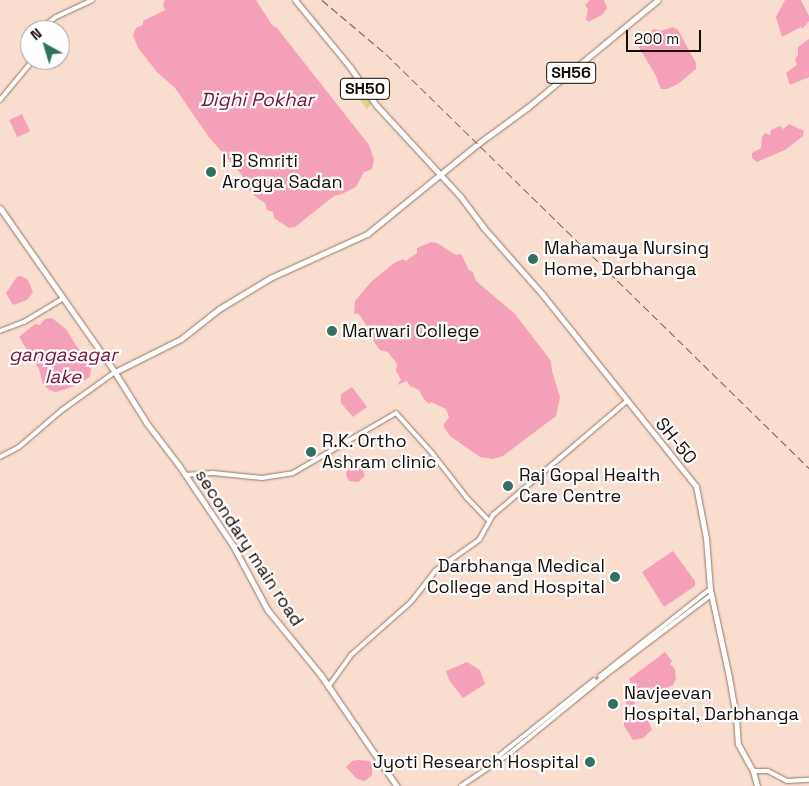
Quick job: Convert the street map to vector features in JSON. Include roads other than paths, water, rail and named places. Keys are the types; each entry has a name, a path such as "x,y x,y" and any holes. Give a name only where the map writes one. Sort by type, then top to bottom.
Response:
{"main road":[{"name":"SH50","path":"295,0 350,67 376,105 441,174"},
{"name":"SH56","path":"441,174 528,107 658,0"},
{"path":"0,208 62,299 116,372 181,339 220,309 270,278 364,236 441,174"},
{"name":"SH-50","path":"441,174 498,246 542,294 697,489 706,538 710,592 736,717 738,744 753,771 757,786"},
{"name":"secondary main road","path":"116,372 147,423 233,546 268,610 328,687 397,786"}],"street":[{"path":"52,20 92,0"},
{"path":"0,100 25,70"},
{"path":"0,331 24,322 62,299"},
{"path":"0,457 19,447 62,410 116,372"},
{"path":"328,687 351,655 402,611 435,572 478,540 488,520 627,400"},
{"path":"185,475 213,473 262,478 293,473 396,413 488,520"},
{"path":"461,786 519,744 619,662 710,592"},
{"path":"753,771 768,771 787,781 809,780"}],"water":[{"name":"Dighi Pokhar","path":"165,0 256,0 272,25 277,28 369,145 374,160 372,169 364,172 356,187 334,196 295,227 289,228 274,218 273,212 267,210 265,203 252,194 241,174 208,136 175,88 157,72 138,48 133,35 136,28 143,25 143,21 165,10 163,4"},
{"path":"590,0 604,0 607,8 602,15 588,22 586,19 588,9 585,5"},
{"path":"785,0 801,0 809,16 809,21 802,29 801,27 782,37 776,17"},
{"path":"673,27 678,30 696,63 696,69 678,84 667,89 661,89 655,74 638,46 649,36 653,29 661,31"},
{"path":"809,39 809,77 790,85 786,73 797,65 795,59 798,55 798,47"},
{"path":"22,114 30,131 17,137 9,120"},
{"path":"789,124 804,131 803,136 785,150 757,162 752,158 752,153 761,148 762,137 765,133 770,135 771,130 780,126 783,129"},
{"path":"431,242 437,243 456,255 461,254 469,270 473,272 476,281 515,314 551,361 560,397 556,416 503,456 492,459 480,457 450,436 444,427 449,417 446,409 431,402 429,404 419,390 410,386 407,381 397,385 401,380 396,371 397,364 388,352 380,350 374,342 373,329 367,326 358,313 354,314 355,301 371,282 394,263 403,259 406,261 417,253 417,248"},
{"path":"21,276 28,280 33,292 27,300 13,305 6,293 17,277"},
{"name":"gangasagar lake","path":"52,318 66,329 91,369 90,377 72,387 56,392 49,390 43,384 39,369 19,337 35,324 40,325 45,319"},
{"path":"352,387 367,407 353,417 341,403 341,394"},
{"path":"358,460 365,476 358,482 349,481 346,475 349,463"},
{"path":"673,551 695,581 695,586 664,607 642,572"},
{"path":"665,652 672,661 670,664 675,669 676,679 673,685 662,690 658,686 641,693 635,700 634,707 629,706 625,702 634,689 629,679"},
{"path":"467,662 480,670 485,684 463,698 449,680 446,671"},
{"path":"641,710 644,710 652,730 643,738 633,740 624,726 624,722"},
{"path":"352,761 370,761 372,765 372,775 365,781 357,779 346,767"}],"railway":[{"path":"322,0 386,54 809,468"}],"place":[{"name":"I B Smriti Arogya Sadan","path":"211,172"},
{"name":"Mahamaya Nursing Home, Darbhanga","path":"533,259"},
{"name":"Marwari College","path":"332,331"},
{"name":"R.K. Ortho Ashram clinic","path":"311,452"},
{"name":"Raj Gopal Health Care Centre","path":"508,486"},
{"name":"Darbhanga Medical College and Hospital","path":"615,577"},
{"name":"Navjeevan Hospital, Darbhanga","path":"613,704"},
{"name":"Jyoti Research Hospital","path":"590,762"}]}
